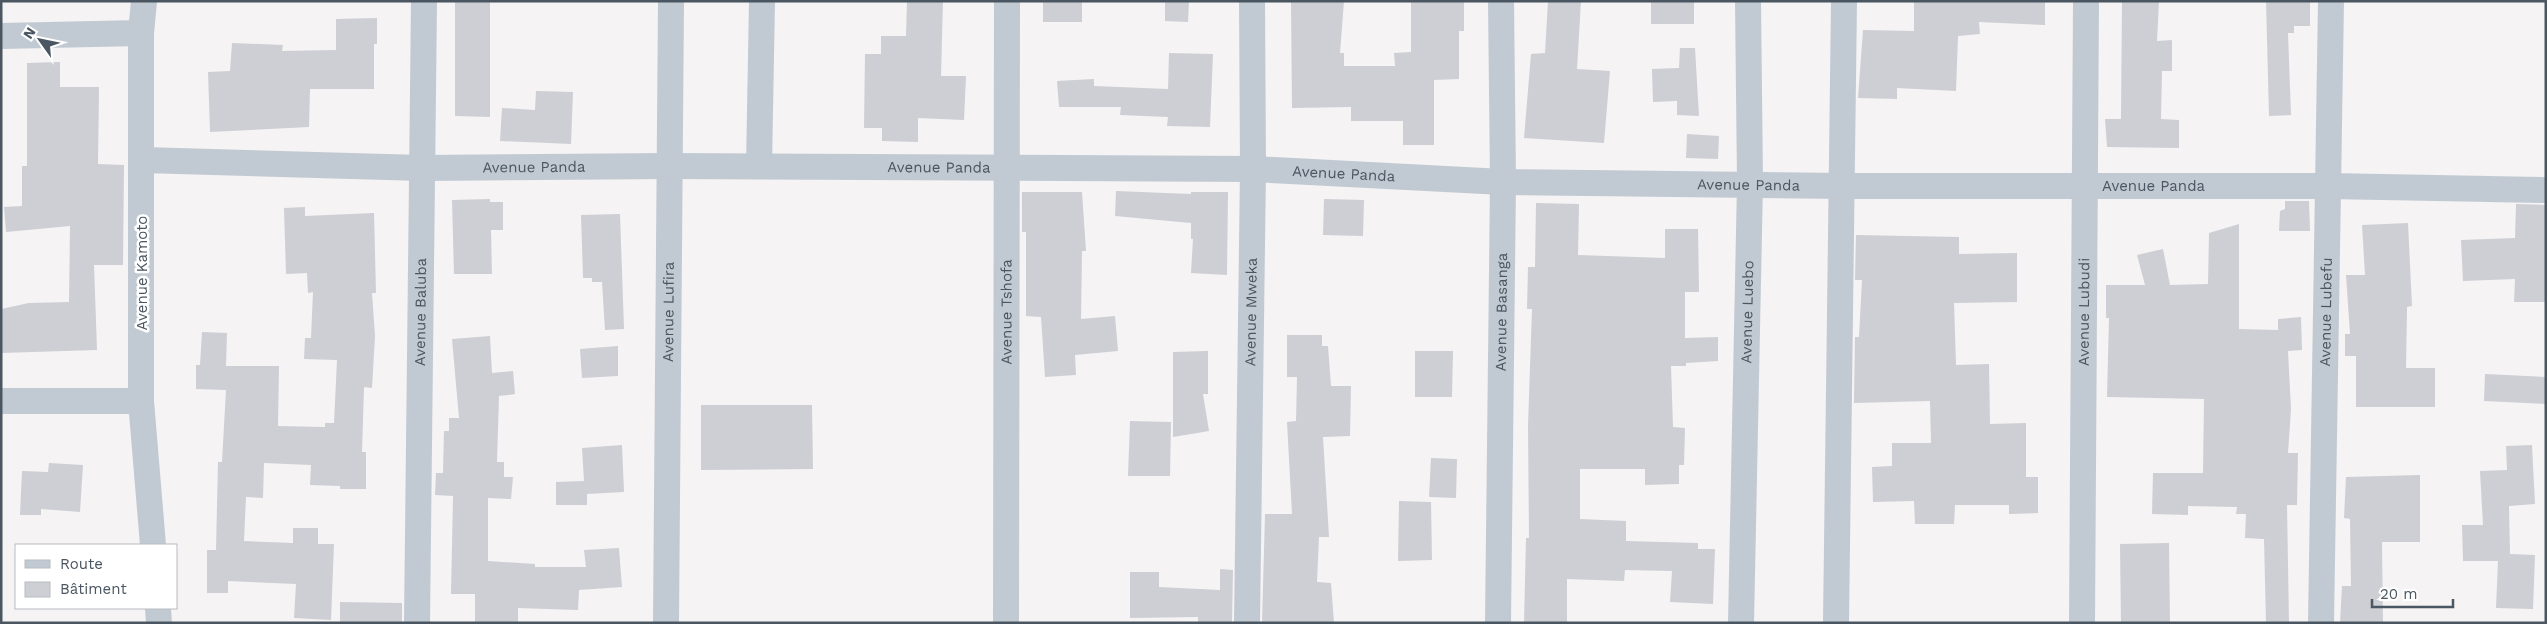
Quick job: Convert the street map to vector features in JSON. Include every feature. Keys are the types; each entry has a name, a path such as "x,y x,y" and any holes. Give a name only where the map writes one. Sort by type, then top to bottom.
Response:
{"street":[{"name":"Avenue Kamoto","path":"144,1 141,33 143,160 141,401 153,544"},
{"name":"Avenue Baluba","path":"417,623 424,1"},
{"name":"Avenue Lufira","path":"666,623 671,1"},
{"path":"759,166 762,1"},
{"name":"Avenue Tshofa","path":"1006,623 1007,1"},
{"name":"Avenue Mweka","path":"1247,623 1253,170 1252,1"},
{"name":"Avenue Basanga","path":"1498,623 1503,182 1501,1"},
{"name":"Avenue Luebo","path":"1741,623 1750,183 1748,1"},
{"path":"1836,623 1844,1"},
{"name":"Avenue Lubudi","path":"2082,623 2086,1"},
{"name":"Avenue Lubefu","path":"2321,623 2331,1"},
{"path":"1,36 141,33"},
{"name":"Avenue Panda","path":"143,160 422,168 759,166 1253,170 1503,182 1750,183 1843,186 2328,186 2546,190"},
{"path":"1,401 141,401"},
{"path":"158,609 160,623"}],"building":[{"path":"455,1 490,1 490,117 455,116"},
{"path":"907,1 943,1 941,76 966,76 964,120 918,118 918,142 882,141 882,128 864,128 865,54 881,54 881,36 906,36"},
{"path":"1043,1 1082,1 1082,22 1043,22"},
{"path":"1165,1 1189,1 1188,22 1165,21"},
{"path":"1291,1 1344,1 1340,53 1344,53 1344,66 1395,66 1394,53 1411,52 1411,1 1464,1 1464,31 1459,31 1459,79 1434,80 1434,145 1403,145 1403,121 1351,121 1351,107 1292,108"},
{"path":"1548,1 1581,1 1577,69 1610,71 1604,143 1524,138 1531,54 1545,53"},
{"path":"1651,1 1694,1 1694,24 1651,24"},
{"path":"1914,1 2045,1 2045,25 1979,22 1980,34 1958,36 1956,91 1897,88 1897,99 1858,98 1863,30 1914,31"},
{"path":"2122,1 2159,1 2157,41 2172,40 2172,71 2162,71 2161,119 2179,120 2179,148 2107,147 2105,119 2121,119"},
{"path":"2266,1 2310,1 2310,26 2294,26 2294,33 2288,33 2291,115 2269,116"},
{"path":"377,18 377,44 374,44 374,89 310,89 309,127 210,132 208,72 230,71 232,43 283,45 282,51 336,50 336,19"},
{"path":"1680,48 1695,48 1699,116 1677,115 1677,101 1653,102 1652,69 1679,68"},
{"path":"1169,53 1213,54 1210,127 1167,126 1168,117 1120,115 1121,107 1059,107 1057,81 1094,79 1094,86 1168,89"},
{"path":"60,62 60,87 99,87 98,164 124,165 123,265 94,265 97,350 1,353 1,309 29,303 69,302 70,226 6,232 4,207 22,206 22,166 27,166 27,63"},
{"path":"536,91 573,92 571,144 500,141 502,108 535,110"},
{"path":"1687,134 1719,136 1718,159 1686,158"},
{"path":"1116,191 1191,194 1191,192 1228,192 1227,275 1191,273 1193,239 1191,239 1191,223 1115,216"},
{"path":"1022,192 1082,192 1086,251 1082,251 1081,319 1115,316 1118,351 1075,355 1076,375 1045,377 1041,317 1026,316 1026,232 1022,232"},
{"path":"490,199 490,202 503,202 503,230 491,230 492,274 454,274 452,200"},
{"path":"1324,199 1364,200 1363,236 1323,235"},
{"path":"2285,201 2309,201 2310,231 2279,231 2280,211 2285,209"},
{"path":"1536,203 1579,204 1578,255 1665,258 1665,229 1698,229 1699,292 1685,292 1685,338 1718,337 1718,361 1686,363 1686,366 1671,366 1673,427 1685,428 1684,465 1679,465 1679,484 1645,485 1645,469 1580,469 1580,519 1626,521 1626,541 1698,543 1698,549 1715,549 1713,604 1670,602 1672,571 1625,570 1624,581 1567,579 1567,623 1524,623 1526,538 1529,538 1528,426 1532,309 1527,309 1528,267 1535,267"},
{"path":"2516,204 2546,205 2546,302 2514,302 2515,279 2463,281 2461,240 2515,238"},
{"path":"305,207 305,216 374,213 376,293 372,293 375,336 372,388 364,387 362,452 366,452 366,489 340,489 340,486 310,485 311,465 264,463 263,498 246,497 244,541 293,543 293,528 318,528 318,544 334,544 331,620 294,618 296,584 228,581 228,593 207,593 207,550 216,550 218,462 222,462 226,390 196,389 196,365 200,365 202,332 227,333 226,366 279,366 278,426 325,427 325,423 334,423 337,360 304,359 305,338 311,338 313,292 308,293 307,273 286,274 284,208"},
{"path":"620,214 624,329 605,330 602,282 592,282 592,278 583,278 581,215"},
{"path":"2408,223 2412,306 2407,307 2406,368 2435,368 2435,407 2356,407 2356,356 2345,356 2345,334 2350,334 2346,275 2365,275 2362,225"},
{"path":"2239,224 2239,329 2278,330 2278,319 2301,317 2302,350 2288,351 2291,409 2288,453 2298,453 2297,505 2287,505 2289,623 2266,623 2264,539 2245,538 2246,514 2236,514 2237,507 2188,506 2188,515 2152,514 2153,473 2203,473 2204,399 2107,397 2109,318 2106,318 2106,285 2145,285 2137,255 2163,249 2170,285 2208,284 2209,233"},
{"path":"1856,235 1959,237 1959,254 2017,253 2017,302 1954,303 1956,365 1989,364 1990,424 2026,423 2026,477 2038,477 2038,513 2009,514 2009,505 1955,505 1954,524 1915,524 1914,501 1873,502 1872,467 1892,466 1892,443 1931,443 1930,401 1854,403 1855,337 1859,337 1862,280 1855,280"},
{"path":"1287,335 1322,335 1322,346 1328,346 1331,386 1351,386 1350,436 1323,437 1329,537 1319,537 1317,582 1331,583 1334,623 1262,623 1265,514 1292,514 1287,422 1296,421 1297,377 1287,377"},
{"path":"490,336 492,373 513,371 515,394 499,396 497,462 504,462 504,477 513,477 511,499 488,498 488,561 535,564 535,567 586,567 584,550 619,548 622,587 579,590 578,610 518,608 518,623 475,623 475,594 451,594 453,496 435,495 436,473 443,473 444,431 449,431 449,418 459,418 452,339"},
{"path":"618,346 618,376 582,378 580,349"},
{"path":"1208,351 1208,394 1203,394 1209,431 1173,437 1173,352"},
{"path":"1415,351 1453,351 1452,397 1415,397"},
{"path":"2485,374 2546,377 2546,404 2484,401"},
{"path":"701,405 812,405 813,469 701,470"},
{"path":"1130,421 1171,422 1170,476 1128,476"},
{"path":"622,445 624,492 587,494 587,505 556,505 556,482 584,481 582,448"},
{"path":"2532,445 2535,504 2509,506 2510,554 2535,555 2533,609 2496,608 2498,561 2463,561 2462,525 2483,525 2480,471 2507,470 2506,446"},
{"path":"1431,458 1457,459 1456,498 1429,497"},
{"path":"49,463 83,465 80,512 41,509 41,515 20,515 22,471 48,472"},
{"path":"2420,475 2420,542 2382,542 2383,623 2340,623 2342,586 2351,586 2350,519 2344,518 2346,477"},
{"path":"1399,501 1431,502 1432,560 1398,561"},
{"path":"2169,543 2170,623 2121,623 2120,544"},
{"path":"1220,569 1233,570 1232,623 1198,623 1198,617 1130,618 1130,572 1159,572 1159,587 1220,590"},
{"path":"340,602 402,603 402,623 340,623"}]}
